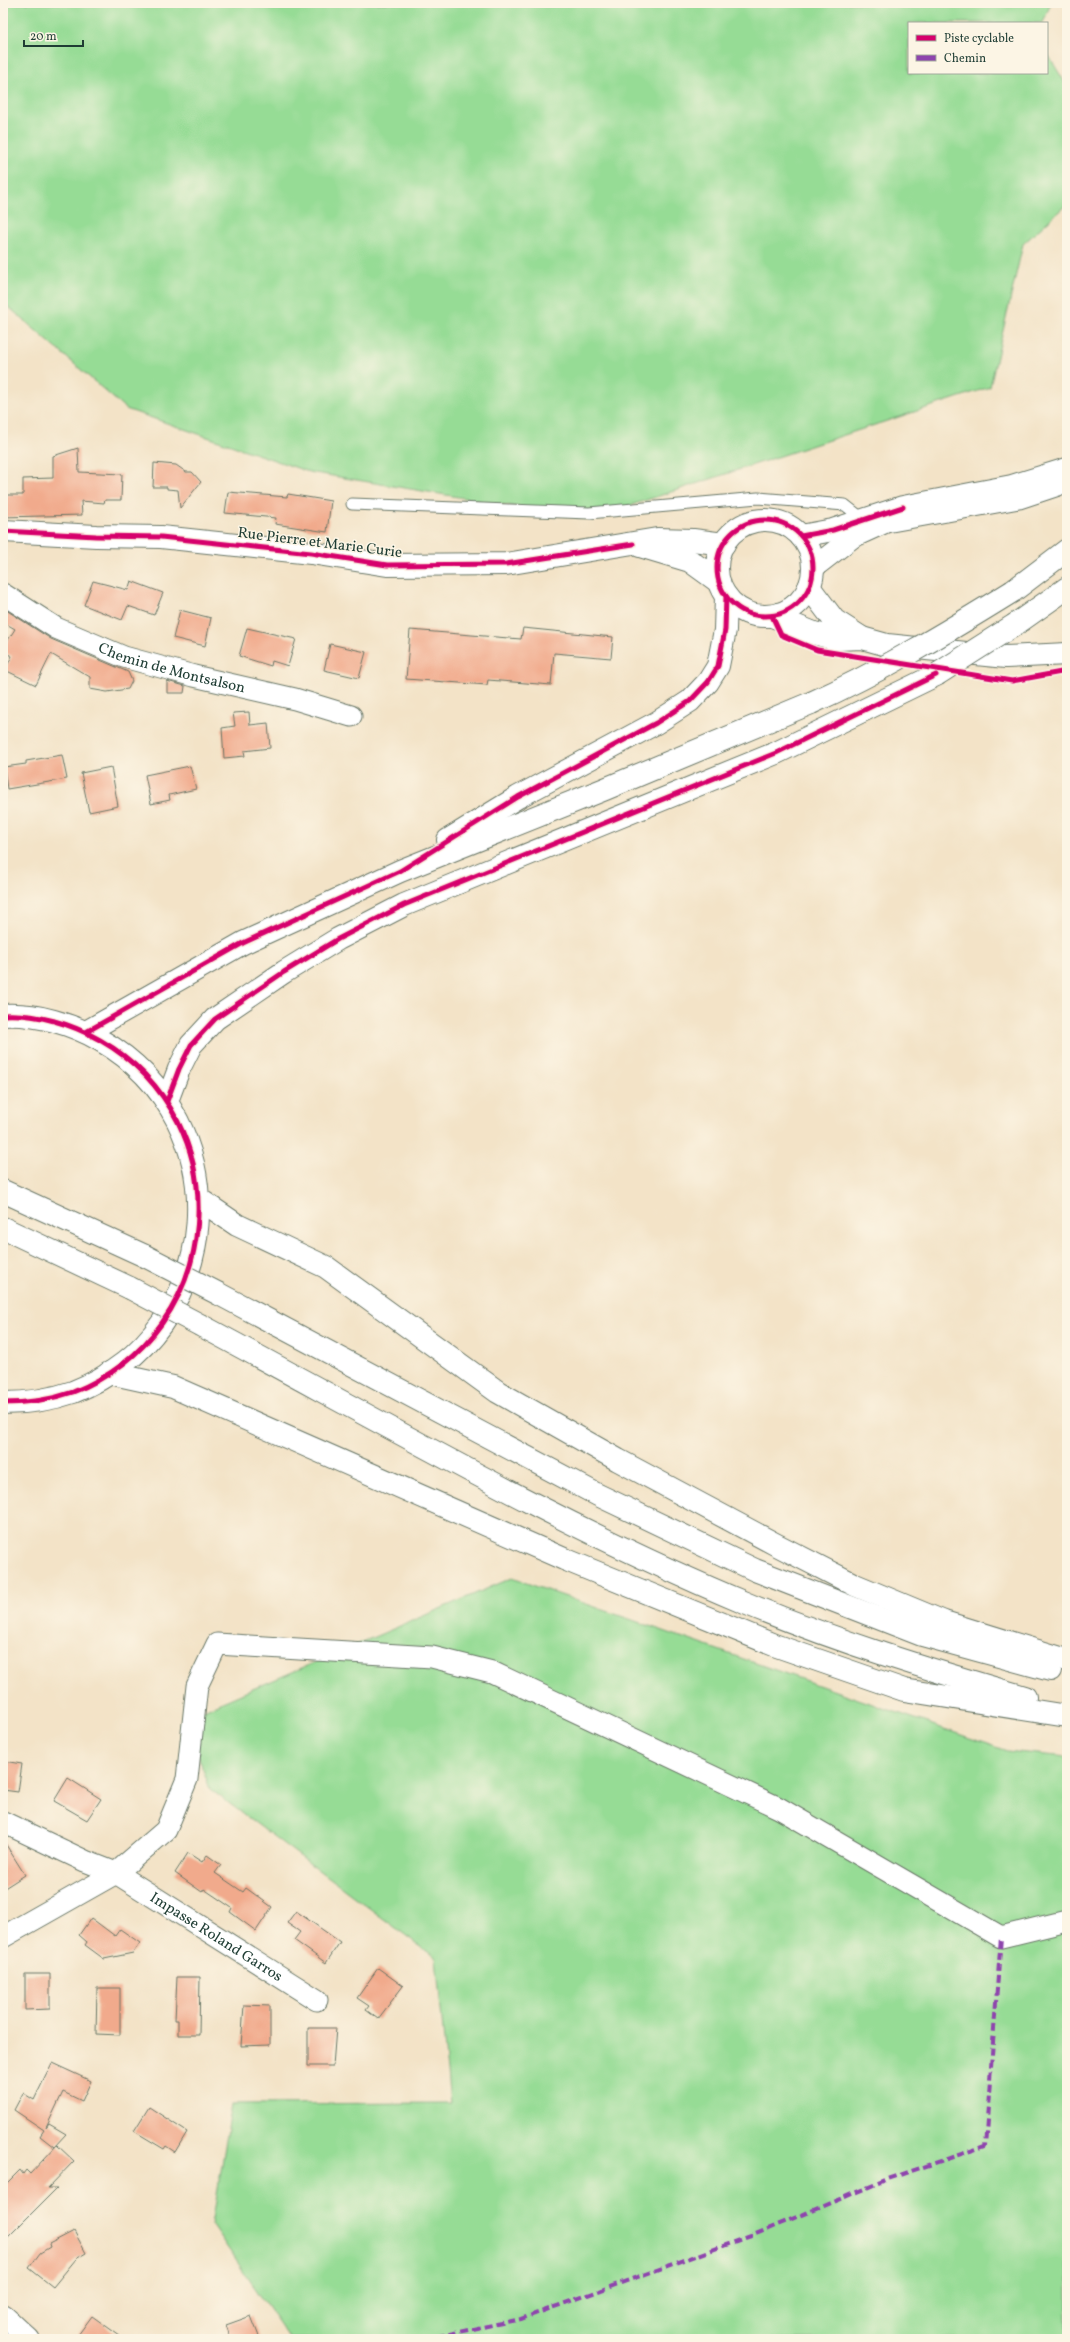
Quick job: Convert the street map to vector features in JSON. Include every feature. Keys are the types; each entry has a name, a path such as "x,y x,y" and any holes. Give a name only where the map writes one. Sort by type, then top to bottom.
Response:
{"main road":[{"path":"801,536 833,530 903,507 1012,486 1067,469"},
{"path":"400,871 518,797 656,723 690,701 708,682 718,666 725,630 723,589 717,569 724,544 740,529 760,521 775,522 789,527 801,536 812,557 811,577 795,606 772,616"},
{"name":"Rue Pierre et Marie Curie","path":"3,531 96,536 161,537 311,553 387,565 506,564 657,539 693,540 724,544"},
{"path":"633,544 690,561 723,589 746,612 759,616 772,616 814,633 837,639 862,638"},
{"path":"86,1032 243,943 400,871 605,789 811,703 862,679 938,638 1013,591 1067,550"},
{"path":"811,577 834,620 862,638 887,645 1006,657 1067,654"},
{"path":"167,1101 178,1069 191,1045 214,1019 284,972 338,939 404,905 776,753 936,675 1016,624 1067,588"},
{"path":"3,1015 47,1019 86,1032 117,1050 139,1069 167,1101 190,1148 199,1199 195,1250 178,1298 148,1340 109,1373 72,1392 32,1402 3,1403"},
{"path":"3,1190 145,1256 598,1495 755,1570 922,1635 1067,1675"},
{"path":"199,1199 237,1226 326,1266 498,1392 618,1460 775,1544 855,1585 944,1622 1067,1660"},
{"path":"3,1228 130,1288 579,1527 745,1603 914,1666 1067,1710"},
{"path":"109,1373 173,1387 572,1562 730,1628 818,1661 904,1690 1067,1716"}],"street":[{"path":"811,577 853,537 886,522 1019,498 1058,485 1067,477"},
{"name":"Chemin de Montsalson","path":"3,594 56,628 124,657 194,676 294,699 351,716"},
{"path":"3,1937 116,1873 166,1830 187,1779 197,1686 217,1644 432,1657 492,1672 779,1808 1001,1937 1067,1921"},
{"name":"Impasse Roland Garros","path":"3,1822 85,1861 116,1873 317,2000"},
{"path":"3,2315 29,2339"}],"lane":[{"path":"352,504 589,513 758,498 845,505 864,520"}],"green space":[{"path":"3,3 1051,3 1043,22 908,22 908,74 1048,74 1048,55 1067,86 1067,204 1023,244 990,387 589,519 309,472 126,409 3,302"},
{"path":"512,1578 1007,1751 1067,1757 1067,2339 290,2339 212,2225 232,2104 450,2103 436,1958 210,1789 185,1718"}],"building":[{"path":"78,448 79,472 122,474 121,500 105,500 104,503 81,501 82,515 3,517 3,495 23,495 23,479 53,478 53,456"},
{"path":"154,463 176,465 186,472 192,472 201,482 180,508 178,490 167,489 167,487 153,487"},
{"path":"228,492 287,497 288,494 331,501 327,532 275,524 276,518 225,513"},
{"path":"93,581 128,590 131,581 163,593 154,615 128,606 122,620 84,605"},
{"path":"3,608 51,639 128,672 132,681 128,689 107,692 90,689 90,677 51,654 36,685 5,670 12,656 3,652 3,648 15,629 3,622"},
{"path":"180,610 211,618 205,646 173,638"},
{"path":"247,628 296,639 288,666 272,661 271,666 239,656"},
{"path":"523,628 613,637 611,658 554,653 551,685 488,680 487,685 406,679 410,630 521,639"},
{"path":"330,644 366,652 359,678 324,670"},
{"path":"167,681 185,686 184,693 167,693"},
{"path":"249,712 250,725 268,723 270,748 244,751 245,756 224,758 222,728 235,726 233,713"},
{"path":"62,755 67,779 7,789 4,767 26,764 26,761"},
{"path":"190,766 196,789 169,795 170,800 151,804 145,775"},
{"path":"111,767 118,806 89,812 81,773"},
{"path":"3,1761 22,1764 18,1792 3,1790"},
{"path":"68,1778 101,1799 87,1820 54,1801"},
{"path":"3,1840 25,1875 3,1889"},
{"path":"188,1853 202,1862 207,1855 221,1865 215,1873 243,1892 246,1888 272,1907 256,1931 230,1912 232,1908 204,1889 202,1892 175,1873"},
{"path":"296,1911 340,1942 326,1963 294,1940 300,1932 287,1923"},
{"path":"91,1918 115,1936 120,1929 140,1943 133,1953 104,1959 85,1945 87,1942 79,1935"},
{"path":"378,1968 403,1986 378,2019 366,2010 369,2006 357,1998"},
{"path":"25,1974 50,1974 50,2009 25,2010"},
{"path":"177,1977 200,1977 199,2035 178,2035 178,2020 175,2020"},
{"path":"97,1988 120,1988 120,2035 96,2034"},
{"path":"244,2005 270,2006 270,2045 241,2046"},
{"path":"308,2028 336,2028 333,2066 308,2066"},
{"path":"52,2063 91,2081 82,2101 63,2092 46,2128 49,2124 66,2134 54,2147 40,2136 44,2130 14,2110 23,2093 34,2100"},
{"path":"149,2107 187,2132 175,2152 166,2146 164,2149 134,2131"},
{"path":"57,2145 74,2161 48,2188 57,2188 3,2242 3,2187 20,2170 23,2174 26,2170 30,2174"},
{"path":"74,2231 86,2253 76,2259 53,2287 29,2268 40,2253 50,2247 49,2244"},
{"path":"92,2316 124,2339 75,2339"},
{"path":"251,2316 260,2339 231,2339 226,2325"}],"marked path":[{"path":"425,2339 521,2319 751,2236 888,2179 985,2146 1001,1937"}],"cycle path":[{"path":"801,536 833,530 903,507"},
{"path":"765,520 783,524 799,534 809,550 813,568 809,586 799,602 783,612 765,616 747,612 731,602 721,586 717,568 721,550 731,534 747,524 765,520"},
{"path":"3,531 96,536 161,537 311,553 387,565 506,564 633,544"},
{"path":"86,1032 243,943 400,871 518,797 656,723 690,701 708,682 718,666 725,630 726,596"},
{"path":"772,616 781,635 817,650 1012,681 1067,671"},
{"path":"167,1101 179,1069 191,1045 215,1019 284,972 338,939 404,905 776,753 936,675"},
{"path":"3,1015 41,1018 78,1029 100,1040 146,1076 178,1121 195,1172 198,1224 186,1276 162,1323 124,1363 73,1392 38,1400 3,1403"}]}
